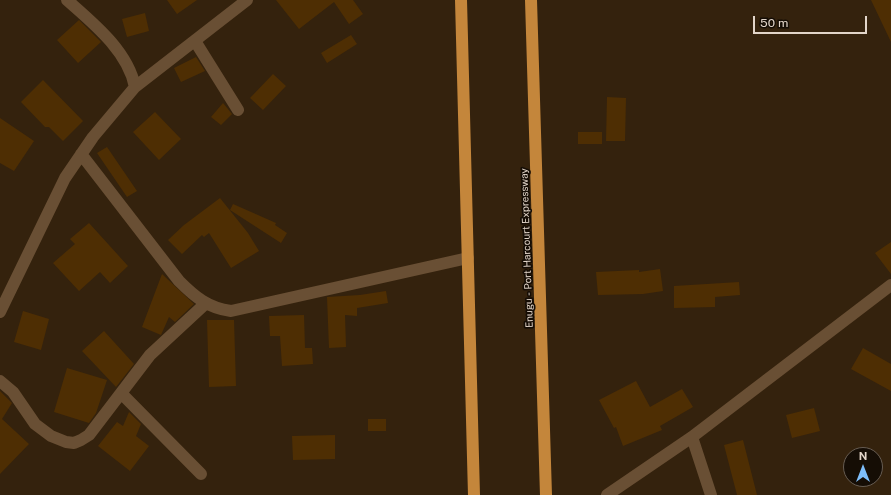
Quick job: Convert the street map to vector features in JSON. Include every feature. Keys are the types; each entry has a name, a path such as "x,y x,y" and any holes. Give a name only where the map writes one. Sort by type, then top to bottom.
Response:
{"highway":[{"path":"461,0 474,495"},
{"name":"Enugu - Port Harcourt Expressway","path":"531,0 546,495"}],"street":[{"path":"67,0 120,53 130,66 135,87"},
{"path":"0,312 65,178 93,136 135,87 248,0"},
{"path":"195,41 238,110"},
{"path":"81,154 179,281 194,296 205,304 217,309 231,311 468,258"},
{"path":"607,495 692,437 891,285"},
{"path":"0,381 13,392 35,424 51,436 66,442 74,443 88,435 150,355 205,304"},
{"path":"121,393 201,474"},
{"path":"692,437 711,495"}],"building":[{"path":"167,0 197,0 177,14"},
{"path":"276,0 353,0 363,14 349,24 334,2 299,29"},
{"path":"871,0 891,0 891,42"},
{"path":"145,13 149,31 127,37 122,19"},
{"path":"79,20 101,42 78,63 57,40"},
{"path":"351,35 357,44 327,63 321,53"},
{"path":"196,57 205,71 181,82 174,68"},
{"path":"273,74 286,86 263,110 250,98"},
{"path":"43,80 83,121 63,141 49,127 45,127 21,102"},
{"path":"607,97 626,98 625,141 606,141"},
{"path":"223,103 232,114 221,125 211,117"},
{"path":"155,112 181,139 159,160 133,132"},
{"path":"0,118 34,141 14,171 0,163"},
{"path":"578,132 602,132 602,144 578,144"},
{"path":"107,147 137,191 127,197 97,153"},
{"path":"220,198 248,233 259,251 231,268 209,233 204,237 202,235 182,254 168,240 184,225"},
{"path":"233,204 276,223 275,225 287,233 281,243 230,210"},
{"path":"89,223 128,266 110,283 100,272 79,291 53,263 75,244 70,239"},
{"path":"891,242 891,274 875,253"},
{"path":"660,269 663,291 643,294 598,295 596,272 639,270 639,272"},
{"path":"162,274 194,304 175,322 169,317 161,335 142,327"},
{"path":"739,282 740,295 715,297 715,307 674,308 674,286"},
{"path":"386,291 388,303 357,308 357,316 345,315 346,347 329,348 327,297 360,295"},
{"path":"23,311 49,319 41,350 14,342"},
{"path":"304,315 305,348 312,348 313,364 282,366 280,336 270,336 269,316"},
{"path":"207,320 234,320 236,386 209,387"},
{"path":"104,331 134,364 116,387 82,351"},
{"path":"863,348 891,364 891,391 851,369"},
{"path":"67,368 107,380 96,413 89,423 54,412"},
{"path":"636,381 650,407 682,389 693,407 660,426 662,430 623,446 616,427 614,428 599,400"},
{"path":"0,391 12,403 2,419 29,444 0,474"},
{"path":"814,408 820,431 792,438 786,415"},
{"path":"129,412 141,424 136,436 149,446 130,471 98,446 117,422 123,426"},
{"path":"368,419 386,419 386,431 368,431"},
{"path":"335,435 335,459 293,460 292,436"},
{"path":"743,440 757,495 737,495 724,445"}]}
